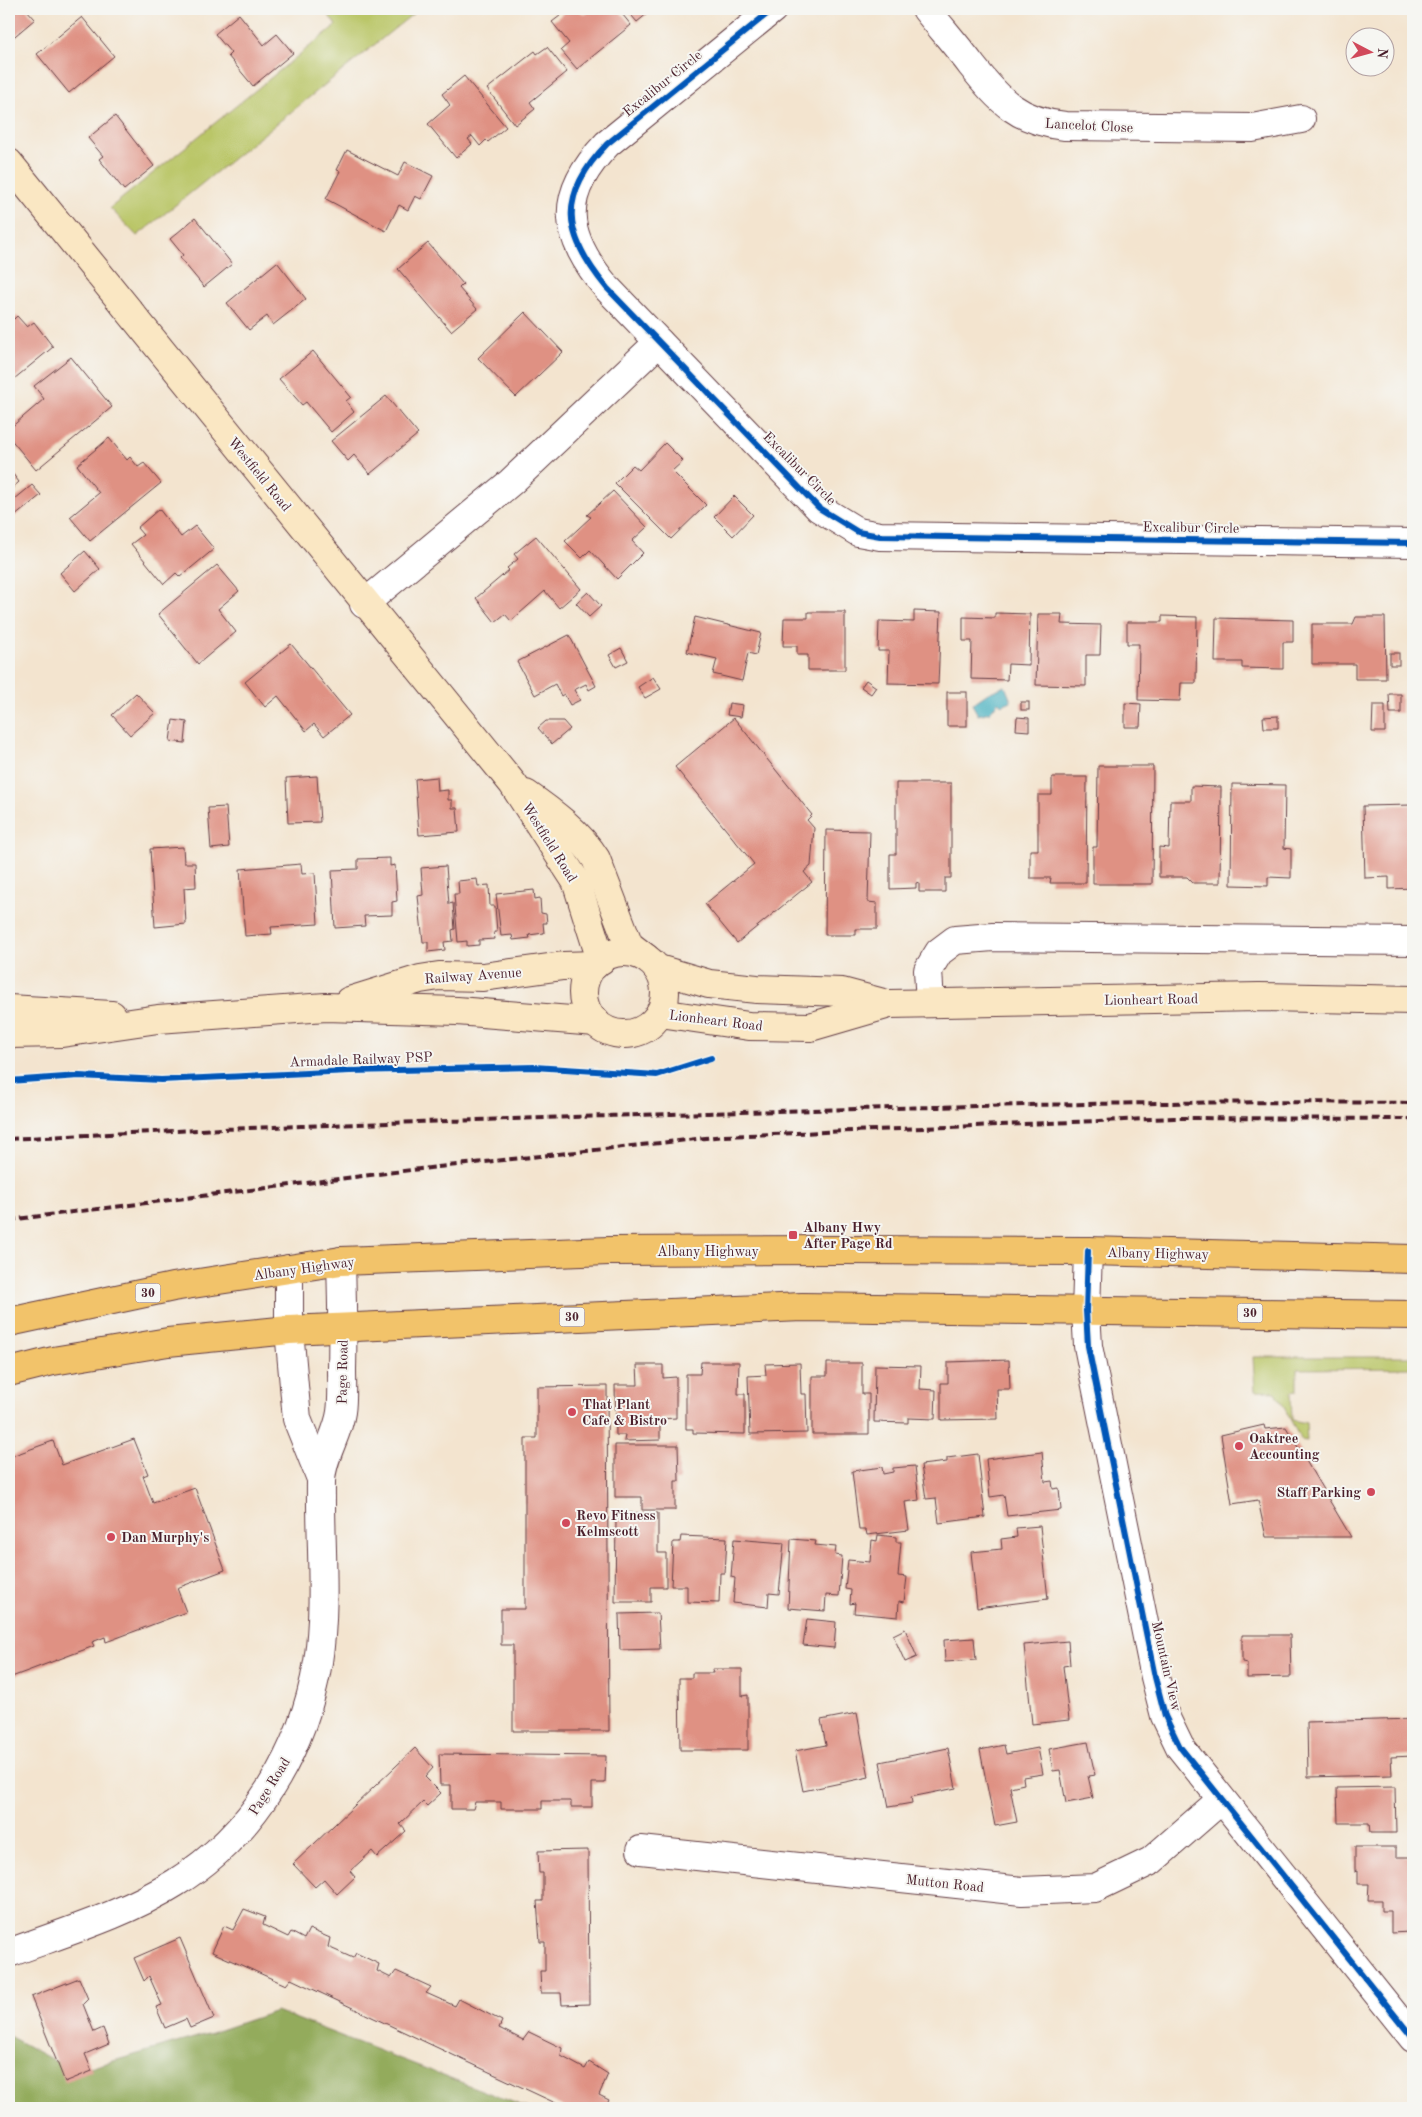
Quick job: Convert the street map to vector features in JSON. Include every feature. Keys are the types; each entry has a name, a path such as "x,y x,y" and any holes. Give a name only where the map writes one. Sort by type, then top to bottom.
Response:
{"highway":[{"name":"Albany Highway","path":"9,1322 173,1287 341,1261 609,1251 1088,1251 1413,1259"},
{"name":"30","path":"9,1372 53,1361 168,1342 289,1330 802,1307 1413,1315"}],"main road":[{"name":"Westfield Road","path":"9,164 364,604 513,784 576,881 598,962"},
{"name":"Westfield Road","path":"513,784 545,807 589,847 596,859 629,945 652,963"},
{"path":"618,952 637,954 652,963 665,991 660,1014 647,1026 630,1034 618,1033 596,1022 590,1014 584,994 588,974 598,962 618,952"},
{"name":"Railway Avenue","path":"326,1008 420,978 447,976 483,977 598,962"},
{"name":"Lionheart Road","path":"652,963 709,984 757,989 842,992 889,1004"},
{"name":"Lionheart Road","path":"660,1014 749,1026 810,1027 889,1004 1259,997 1413,1000"},
{"name":"Railway Avenue","path":"9,1034 62,1032 158,1019 326,1008 458,1011 596,1022"},
{"name":"Railway Avenue","path":"9,1009 69,1011 158,1019"}],"street":[{"name":"Excalibur Circle","path":"773,9 607,144 586,170 574,196 571,210 578,246 588,264 659,342 819,508 845,526 863,533 909,536 1413,543"},
{"name":"Lancelot Close","path":"926,9 996,95 1013,110 1037,122 1065,126 1252,128 1301,119"},
{"path":"364,604 511,482 659,342"},
{"path":"930,1003 928,970 939,952 955,940 993,937 1413,941"},
{"name":"Mountain View","path":"1088,1251 1086,1311 1088,1346 1155,1677 1165,1716 1180,1748 1413,2038"},
{"name":"Page Road","path":"9,1953 112,1914 174,1884 211,1858 248,1820 269,1790 299,1732 318,1662 321,1604 320,1479 341,1413 343,1328 341,1261"},
{"name":"Page Road","path":"289,1269 289,1330 297,1419 320,1479"},
{"name":"Mutton Road","path":"641,1850 1022,1891 1095,1888 1151,1860 1221,1800"}],"green space":[{"path":"324,9 419,9 137,236 110,208 336,25"},
{"path":"1253,1357 1413,1357 1413,1368 1297,1369 1297,1391 1291,1392 1292,1420 1306,1423 1307,1441 1301,1440 1276,1392 1255,1391"},
{"path":"276,2011 528,2108 9,2108 9,2036 75,2072 211,2033"}],"water":[{"path":"1005,686 1011,701 1002,705 998,702 990,712 978,715 972,704 988,693"}],"building":[{"path":"9,9 26,9 35,19 9,41"},
{"path":"569,9 578,9 584,15 592,9 618,9 631,25 577,69 561,50 569,43 552,22"},
{"path":"626,9 653,9 637,22"},
{"path":"239,14 264,45 277,34 293,53 253,86 228,56 231,53 215,34"},
{"path":"82,17 114,56 69,93 37,54"},
{"path":"547,47 567,72 530,102 535,109 515,125 487,89 535,51 537,54"},
{"path":"464,76 506,127 480,146 472,136 468,139 472,144 456,158 428,124 450,105 442,94"},
{"path":"115,116 154,166 124,190 99,159 103,156 88,138"},
{"path":"347,150 398,176 405,162 433,176 421,199 415,196 408,210 399,205 386,231 326,199 340,171 337,170"},
{"path":"195,218 232,264 204,287 180,258 183,255 170,239"},
{"path":"428,243 463,284 459,288 477,309 451,331 398,269"},
{"path":"277,262 306,299 273,325 267,316 249,330 227,303"},
{"path":"525,312 563,352 516,397 478,358"},
{"path":"9,313 14,319 17,316 27,327 34,322 53,347 9,383"},
{"path":"313,351 351,397 346,401 354,412 331,432 306,402 302,405 279,379"},
{"path":"71,357 112,407 36,470 9,437 9,429 44,399 34,386"},
{"path":"386,396 418,434 370,474 354,455 348,461 331,441"},
{"path":"109,438 127,460 130,457 138,467 144,463 161,483 90,541 70,517 99,493 77,465"},
{"path":"665,443 683,461 672,471 706,505 671,539 615,483 633,465 639,470"},
{"path":"9,469 19,482 9,491"},
{"path":"32,485 41,495 9,521 9,504"},
{"path":"613,491 647,527 632,541 643,553 617,579 590,550 582,558 565,541 591,517 587,515"},
{"path":"734,496 753,515 733,536 714,517"},
{"path":"159,509 181,537 195,526 214,549 180,577 176,573 164,584 131,544 143,535 137,528"},
{"path":"536,536 581,589 559,608 545,591 511,621 505,614 495,622 476,598 509,570 507,568 518,559 514,554"},
{"path":"85,551 100,569 75,591 60,573"},
{"path":"217,565 239,591 218,609 236,632 198,664 158,614"},
{"path":"588,592 601,606 589,617 576,603"},
{"path":"914,611 941,612 938,684 888,683 889,651 878,651 879,621 914,622"},
{"path":"808,612 845,612 845,670 808,670 808,655 797,655 797,646 783,646 784,618 808,618"},
{"path":"995,613 1030,614 1029,665 1008,664 1007,680 971,679 972,641 963,641 963,617 995,618"},
{"path":"1038,614 1062,614 1061,624 1101,625 1100,655 1086,655 1086,686 1036,685"},
{"path":"1162,616 1197,617 1196,683 1181,683 1180,701 1138,700 1139,644 1127,644 1127,622 1162,622"},
{"path":"695,617 761,633 756,655 748,653 742,681 713,674 717,659 687,652"},
{"path":"1356,617 1385,617 1386,679 1355,679 1355,664 1312,664 1312,624 1353,624"},
{"path":"1216,618 1293,620 1293,642 1283,642 1283,669 1242,668 1242,662 1215,662"},
{"path":"569,635 596,686 589,690 586,684 574,690 580,700 570,705 564,694 561,696 555,684 535,695 517,662"},
{"path":"291,644 350,715 324,736 314,724 306,731 278,696 265,707 245,682"},
{"path":"621,648 628,661 616,667 609,655"},
{"path":"1390,653 1399,653 1399,665 1390,665"},
{"path":"653,677 661,689 645,698 638,687"},
{"path":"866,680 876,687 871,694 861,687"},
{"path":"947,692 967,692 967,726 947,726"},
{"path":"136,693 155,713 130,735 112,715"},
{"path":"1389,694 1401,694 1401,713 1390,713"},
{"path":"1021,702 1029,702 1029,710 1021,710"},
{"path":"729,703 743,705 741,717 727,715"},
{"path":"1125,703 1141,704 1140,727 1125,727"},
{"path":"1373,705 1385,705 1385,732 1372,732"},
{"path":"1278,716 1278,728 1264,728 1263,717"},
{"path":"1017,717 1029,718 1029,731 1016,730"},
{"path":"734,718 812,815 807,820 814,828 811,866 804,872 812,882 737,943 705,904 754,864 675,767"},
{"path":"173,720 187,722 185,743 170,741"},
{"path":"546,721 563,721 570,729 552,744 538,728"},
{"path":"1098,766 1153,766 1152,884 1093,884 1093,847 1097,847"},
{"path":"317,776 320,822 288,823 286,778"},
{"path":"437,777 438,791 448,790 448,800 452,800 452,808 457,808 459,832 419,835 415,779"},
{"path":"1052,777 1087,777 1086,883 1050,883 1051,878 1030,878 1030,850 1038,850 1038,795 1052,795"},
{"path":"896,783 951,783 951,878 945,878 945,892 919,892 919,882 916,883 916,888 890,889 890,854 896,854"},
{"path":"1232,784 1285,785 1284,848 1291,849 1291,878 1268,877 1268,886 1231,885"},
{"path":"1191,786 1221,787 1220,883 1193,883 1187,877 1159,877 1159,847 1169,848 1170,801 1191,801"},
{"path":"1413,805 1413,888 1389,889 1389,877 1365,878 1363,806"},
{"path":"226,807 229,847 211,849 208,808"},
{"path":"826,830 870,831 868,902 877,903 877,929 856,929 856,935 825,935"},
{"path":"183,847 184,863 195,863 196,887 184,888 186,924 155,927 150,849"},
{"path":"390,858 390,866 395,865 397,901 392,902 392,915 364,916 365,926 335,928 332,870 358,869 358,859"},
{"path":"301,864 302,874 315,873 318,924 271,927 272,934 245,936 240,869"},
{"path":"446,866 449,904 453,903 455,929 452,930 453,941 444,942 445,950 428,952 428,942 423,942 418,896 423,895 421,868"},
{"path":"477,879 478,886 489,885 490,906 495,906 497,932 494,932 495,939 479,940 479,945 467,946 467,941 458,942 454,894 459,894 458,881"},
{"path":"534,890 535,899 540,898 541,913 546,914 547,923 543,923 544,933 529,935 530,938 513,940 512,935 501,936 496,894"},
{"path":"1009,1360 1010,1389 997,1389 998,1419 941,1420 941,1383 948,1383 948,1362"},
{"path":"701,1362 739,1362 738,1394 745,1394 745,1434 693,1433 693,1429 686,1429 686,1374 700,1374"},
{"path":"800,1363 801,1394 806,1394 807,1433 750,1434 748,1376 766,1375 765,1364"},
{"path":"827,1363 862,1363 862,1394 869,1394 869,1434 812,1434 812,1376 827,1376"},
{"path":"637,1365 663,1365 663,1378 676,1377 676,1418 660,1419 660,1440 624,1441 625,1435 616,1435 615,1385 638,1385"},
{"path":"875,1365 921,1366 920,1389 936,1390 935,1419 908,1418 908,1423 874,1422"},
{"path":"607,1386 609,1731 513,1731 513,1645 501,1645 501,1609 525,1609 525,1438 537,1438 537,1387"},
{"path":"1264,1425 1265,1429 1286,1427 1351,1537 1266,1537 1258,1500 1232,1504 1221,1435"},
{"name":"Dan Murphy's","path":"134,1439 148,1474 143,1476 153,1503 195,1488 225,1570 177,1588 186,1612 106,1642 105,1637 92,1642 94,1646 9,1678 9,1457 53,1441 62,1465"},
{"path":"615,1445 678,1445 679,1481 675,1481 675,1510 642,1510 642,1497 615,1497"},
{"path":"1042,1452 1045,1482 1052,1481 1053,1489 1059,1488 1061,1510 1007,1516 1004,1495 990,1497 986,1459"},
{"path":"978,1454 985,1517 939,1523 936,1498 926,1499 921,1465 947,1462 947,1458"},
{"path":"915,1466 919,1500 905,1502 909,1530 867,1535 866,1530 859,1530 852,1471 882,1467 883,1474 893,1472 893,1468"},
{"path":"622,1513 658,1513 658,1553 666,1553 666,1587 651,1587 651,1602 615,1602 616,1519 624,1519"},
{"path":"1040,1526 1048,1599 977,1608 971,1552 1002,1549 1001,1539 1017,1537 1016,1528"},
{"path":"878,1535 896,1537 896,1542 901,1542 898,1576 907,1577 904,1602 899,1601 898,1617 854,1613 855,1603 850,1604 851,1590 845,1589 848,1560 870,1562 872,1540 877,1541"},
{"path":"681,1536 727,1538 725,1573 720,1573 719,1603 687,1602 687,1586 671,1586 673,1542 680,1542"},
{"path":"734,1539 784,1543 779,1594 769,1593 768,1607 733,1603 735,1578 731,1577"},
{"path":"791,1539 816,1541 815,1545 836,1547 835,1555 842,1556 839,1596 826,1595 825,1611 788,1608"},
{"path":"658,1613 660,1649 620,1650 619,1614"},
{"path":"807,1619 836,1622 834,1648 803,1645"},
{"path":"905,1629 917,1657 905,1662 893,1635"},
{"path":"1242,1635 1290,1635 1291,1677 1247,1678 1247,1663 1242,1662"},
{"path":"974,1638 976,1660 945,1662 944,1640"},
{"path":"1068,1641 1070,1665 1063,1666 1069,1720 1032,1724 1024,1645"},
{"path":"712,1669 742,1669 742,1696 748,1695 748,1750 680,1750 679,1678 692,1678 692,1673 713,1673"},
{"path":"857,1713 869,1777 803,1791 795,1751 826,1745 821,1720"},
{"path":"1413,1719 1413,1756 1391,1757 1392,1775 1308,1777 1307,1722"},
{"path":"1088,1742 1095,1775 1088,1776 1093,1798 1066,1803 1060,1770 1053,1771 1049,1749"},
{"path":"1004,1745 1006,1754 1038,1748 1043,1774 1023,1777 1024,1784 1010,1787 1017,1822 995,1826 980,1750"},
{"path":"415,1748 433,1768 425,1777 441,1793 427,1806 423,1802 400,1824 406,1831 377,1857 372,1851 350,1871 355,1877 337,1894 324,1879 315,1887 293,1864"},
{"path":"948,1748 956,1788 911,1797 912,1803 889,1807 880,1762"},
{"path":"439,1754 606,1756 605,1783 592,1783 592,1807 571,1807 571,1801 542,1801 542,1809 501,1809 501,1802 475,1802 473,1809 451,1809 451,1785 440,1785"},
{"path":"1395,1787 1396,1833 1370,1833 1369,1823 1338,1823 1337,1788"},
{"path":"1355,1847 1396,1847 1396,1857 1413,1857 1413,1905 1410,1905 1410,1932 1391,1933 1391,1911 1381,1911 1381,1900 1368,1900 1369,1884 1358,1884 1358,1870 1355,1871"},
{"path":"588,1850 589,2004 562,2005 561,1993 541,1993 540,1971 545,1971 545,1942 540,1942 537,1901 543,1901 543,1873 539,1873 538,1851"},
{"path":"244,1909 265,1917 263,1925 288,1937 291,1932 304,1939 309,1929 330,1938 328,1947 353,1958 356,1953 379,1964 377,1971 391,1978 396,1971 431,1987 426,1993 455,2006 459,1999 502,2021 499,2028 523,2040 529,2032 562,2048 561,2056 585,2069 589,2062 608,2074 599,2095 609,2100 605,2108 566,2108 291,1979 286,1985 212,1952 224,1926 233,1930"},
{"path":"180,1938 214,2018 190,2028 186,2019 165,2028 156,2007 162,2005 149,1976 144,1981 134,1958"},
{"path":"79,1978 88,1999 83,2004 94,2032 103,2028 109,2044 85,2054 92,2071 65,2082 31,1997"}],"railway":[{"path":"9,1139 341,1125 857,1109 1135,1103 1413,1103"},
{"path":"9,1220 411,1170 724,1136 1174,1118 1413,1119"}],"cycle path":[{"path":"773,9 607,144 591,163 580,181 573,198 572,216 574,233 581,250 592,269 607,288 819,508 858,532 880,536 1413,543"},
{"name":"Armadale Railway PSP","path":"9,1081 79,1076 161,1080 350,1071 534,1067 657,1075 711,1058"},
{"path":"1088,1251 1086,1311 1088,1346 1155,1677 1165,1716 1180,1747 1413,2038"}],"place":[{"name":"Albany Hwy After Page Rd","path":"793,1235"},
{"name":"That Plant Cafe & Bistro","path":"572,1412"},
{"name":"Oaktree Accounting","path":"1239,1446"},
{"name":"Staff Parking","path":"1371,1492"},
{"name":"Revo Fitness Kelmscott","path":"566,1523"},
{"name":"Dan Murphy's","path":"111,1537"}]}
